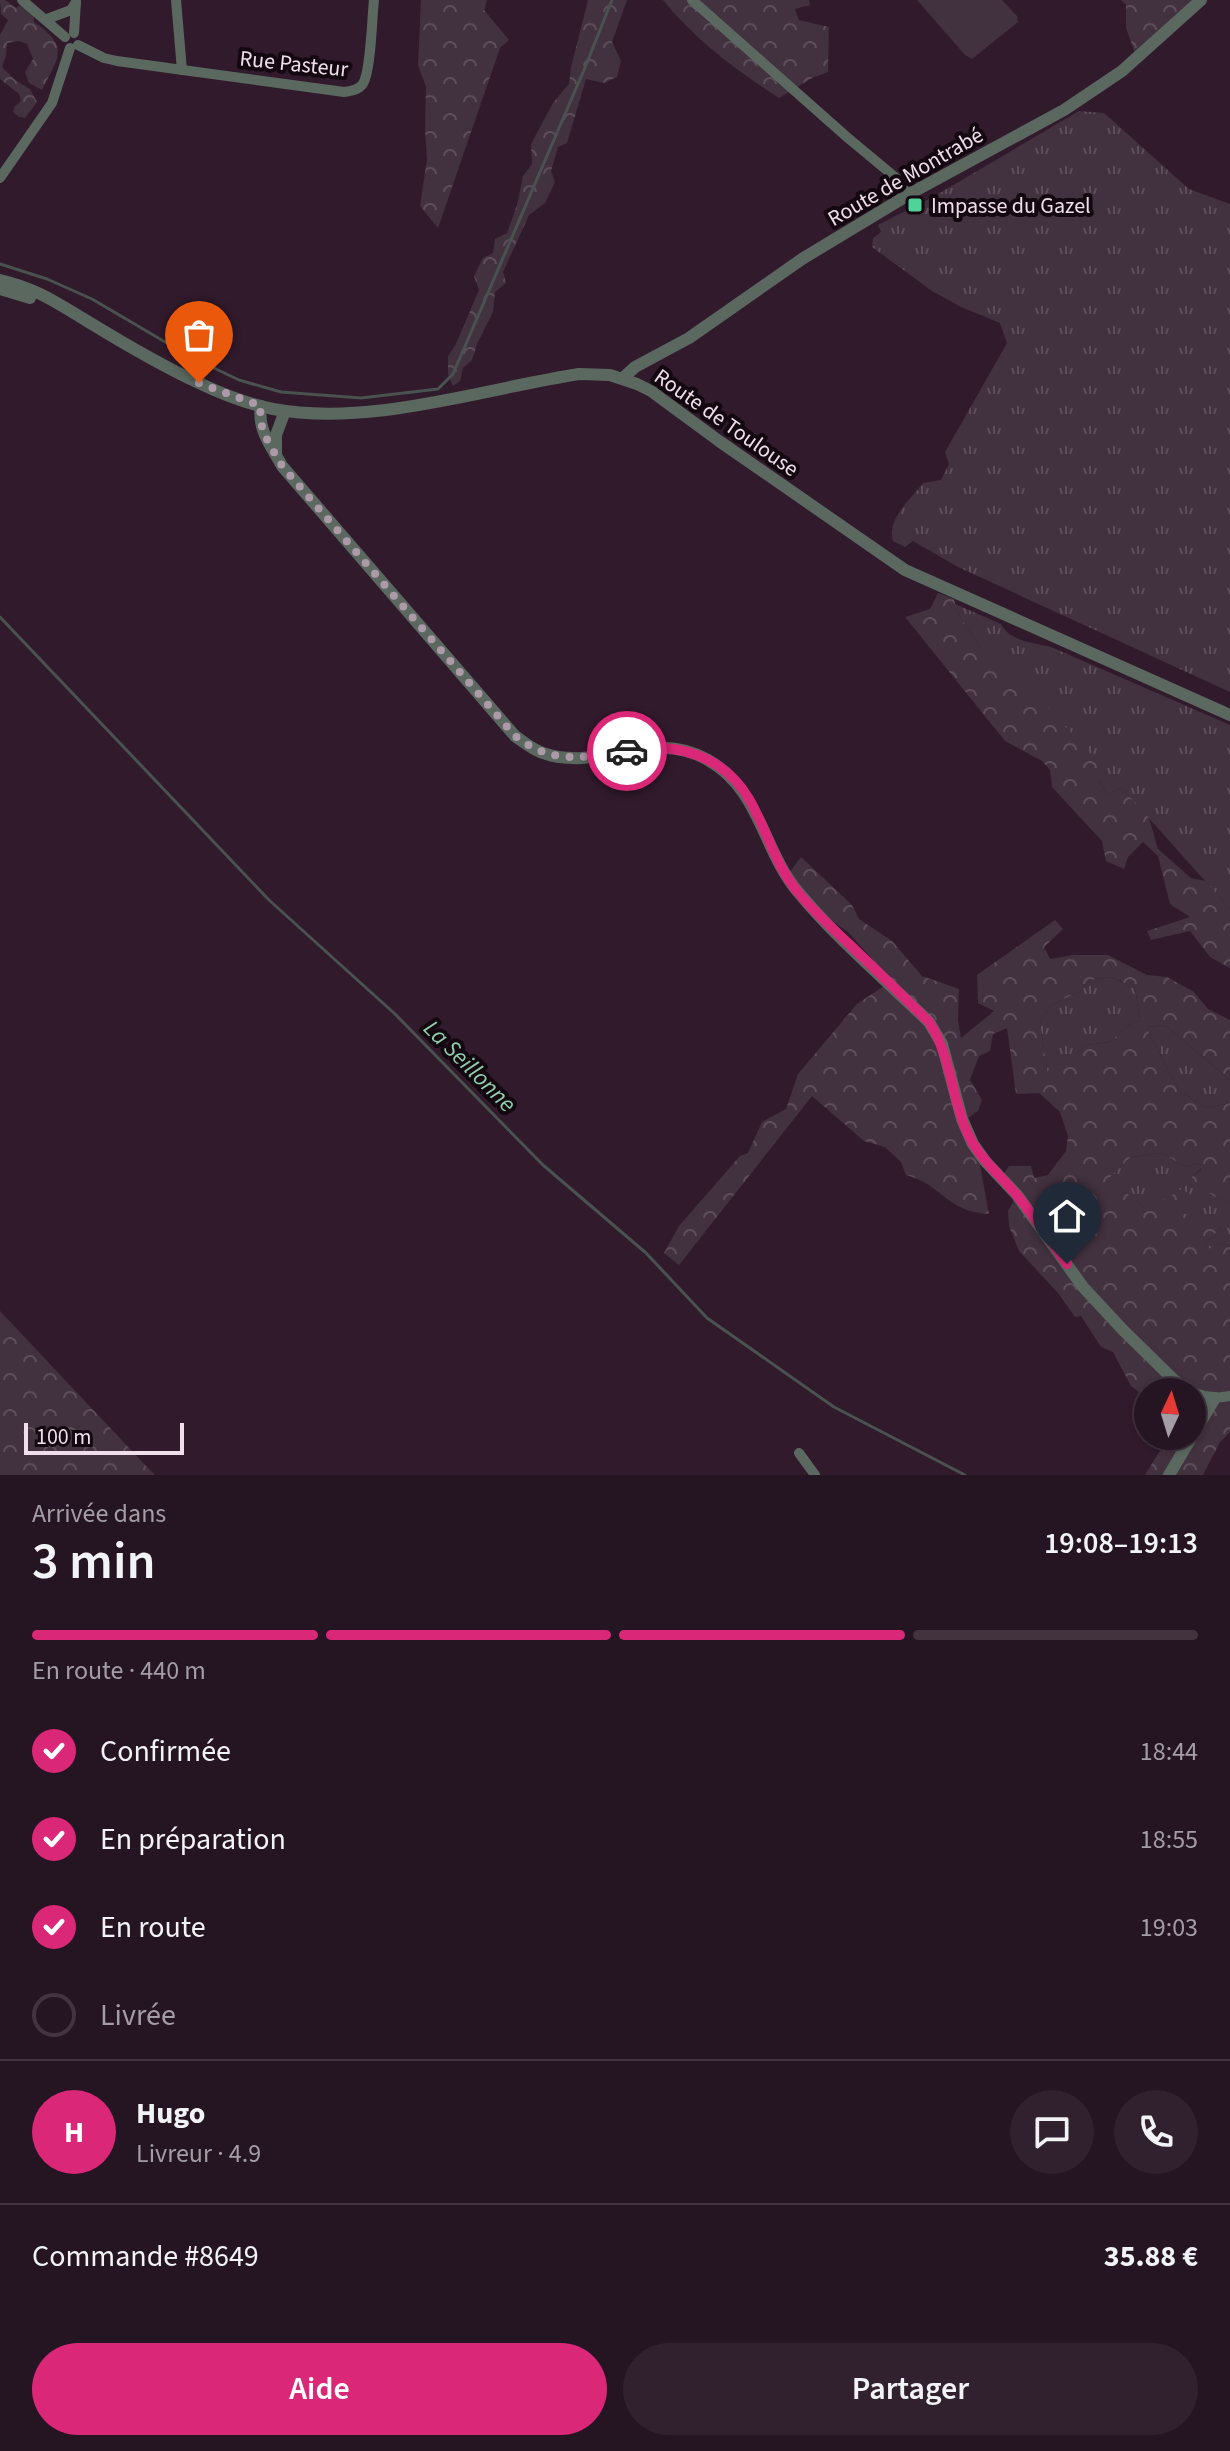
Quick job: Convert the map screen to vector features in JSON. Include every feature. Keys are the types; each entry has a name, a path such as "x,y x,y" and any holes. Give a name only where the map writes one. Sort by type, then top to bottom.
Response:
{"street":[{"path":"22,0 69,35"},
{"path":"76,1 65,44 117,61 182,70 176,0"},
{"name":"Rue Pasteur","path":"182,70 344,92 354,90 361,86 367,71 374,0"},
{"path":"692,0 913,192"},
{"name":"Route de Montrabé","path":"623,378 635,367 689,338 802,259 913,192 1097,89 1122,71 1201,0"},
{"path":"47,19 71,10 76,1"},
{"path":"0,178 52,103 74,47"},
{"name":"Route de Toulouse","path":"0,280 50,297 78,316 199,383 261,406 285,411 318,414 373,411 579,374 623,378 651,391 905,570 1230,715"},
{"name":"Route de Toulouse","path":"0,289 78,316"},
{"path":"261,406 269,446 315,508 502,722 530,747 544,754 572,758 643,748 678,748 707,760 734,779 749,799 778,863 797,892 929,1022 942,1044 966,1131 985,1161 1017,1195 1083,1287 1172,1378"},
{"path":"276,454 276,435 285,411"},
{"path":"1206,1397 1230,1396"},
{"path":"1169,1475 1215,1398"},
{"path":"799,1453 815,1475"}],"green space":[{"path":"0,0 16,8 20,5 34,13 34,22 53,38 57,46 56,60 42,90 29,83 25,72 33,59 27,44 19,41 7,43 2,67 30,89 37,102 25,118 13,112 21,101 19,94 0,79 0,35 8,20 1,14"},
{"path":"421,0 487,0 484,10 509,40 500,48 438,228 420,206 427,159 426,87 418,65"},
{"path":"588,0 627,0 612,42 621,61 617,77 604,83 586,79 567,143 558,147 551,171 555,182 545,203 529,215 503,272 506,283 495,292 493,312 472,360 463,368 460,381 453,386 448,374 448,356 479,290 474,276 483,258 493,253 495,239 507,233 523,176 532,164 531,144 553,103 569,84"},
{"path":"663,0 809,0 810,5 795,9 799,20 829,27 828,72 779,98 717,54"},
{"path":"917,0 1002,0 1017,16 1018,22 972,59"},
{"path":"1121,0 1196,0 1135,53 1126,28 1126,5"},
{"path":"1079,111 1104,113 1189,189 1230,204 1230,692 958,567 913,541 905,547 893,541 893,525 906,503 923,483 941,480 949,464 945,452 1007,343 1000,323 932,291 872,247 873,238 881,232 878,225 933,197"},
{"path":"938,593 954,599 957,612 980,647 994,650 1102,766 1098,780 1107,794 1122,788 1149,818 1158,849 1191,878 1205,881 1230,909 1230,968 1210,957 1190,931 1151,940 1147,931 1190,917 1170,904 1158,856 1143,842 1128,857 1124,869 1106,861 1102,841 1052,787 1050,770 1042,761 1005,741 905,617 930,609"},
{"path":"955,604 1001,624 1016,638 1051,647 1230,725 1230,909 1122,788 1107,794 980,647"},
{"path":"801,857 852,905 859,919 892,941 922,976 959,989 961,1038 994,1011 978,1003 977,975 1055,920 1063,929 1044,947 1050,959 1073,955 1108,955 1147,975 1167,977 1194,992 1208,1009 1230,1020 1230,1080 1165,1025 1146,1027 1178,1089 1206,1108 1230,1103 1230,1202 1215,1197 1189,1179 1201,1170 1198,1163 1186,1167 1162,1153 1131,1157 1109,1178 1147,1210 1182,1189 1190,1195 1183,1213 1221,1228 1205,1243 1208,1249 1223,1243 1230,1247 1230,1432 1220,1442 1203,1475 1145,1475 1160,1450 1206,1450 1206,1378 1134,1378 1134,1388 1113,1352 1101,1347 1081,1316 1075,1317 1058,1293 1019,1251 1009,1226 1008,1211 1019,1192 1003,1175 1009,1166 1031,1166 1034,1178 1048,1175 1066,1151 1068,1136 1060,1112 1039,1093 1016,1094 1007,1028 993,1034 990,1051 979,1056 970,1080 982,1100 978,1111 958,1125 980,1165 989,1214 963,1208 918,1179 906,1175 901,1162 885,1147 864,1141 812,1096 679,1265 664,1253 679,1226 740,1156 748,1153 762,1122 786,1109 798,1074 857,1004 887,984 874,961 848,932 811,906 789,873","holes":["1111,977 1135,988 1140,1020 1129,1025 1110,1042 1086,1045 1048,1076 1040,1023 1051,1005 1081,991 1090,980"]},
{"path":"1111,977 1135,988 1140,1020 1129,1025 1110,1042 1086,1045 1048,1077 1040,1023 1051,1005 1081,991 1090,980"},
{"path":"1165,1025 1230,1080 1230,1103 1206,1108 1178,1089 1146,1027"},
{"path":"1162,1153 1186,1167 1198,1163 1201,1169 1190,1178 1215,1197 1230,1202 1230,1247 1223,1243 1208,1250 1205,1243 1221,1228 1147,1210 1108,1178 1131,1157"},
{"path":"0,1311 147,1467 155,1475 0,1475"}],"waterway":[{"path":"0,264 47,279 92,299 189,356 239,380 281,392 361,398 438,389 453,374 612,0"},
{"name":"La Seillonne","path":"0,617 269,900 395,1014 543,1165 646,1253 707,1318 834,1407 965,1475"}],"way so far":[{"path":"199,383 261,406 260,421 264,433 282,466 315,508 515,736 544,754 559,757 627,751"}],"place":[{"name":"Impasse du Gazel","path":"915,205"}],"route":[{"path":"627,751 658,746 678,748 707,760 734,779 749,799 778,863 797,892 929,1022 942,1044 962,1119 973,1144 1017,1195 1067,1264"}]}
